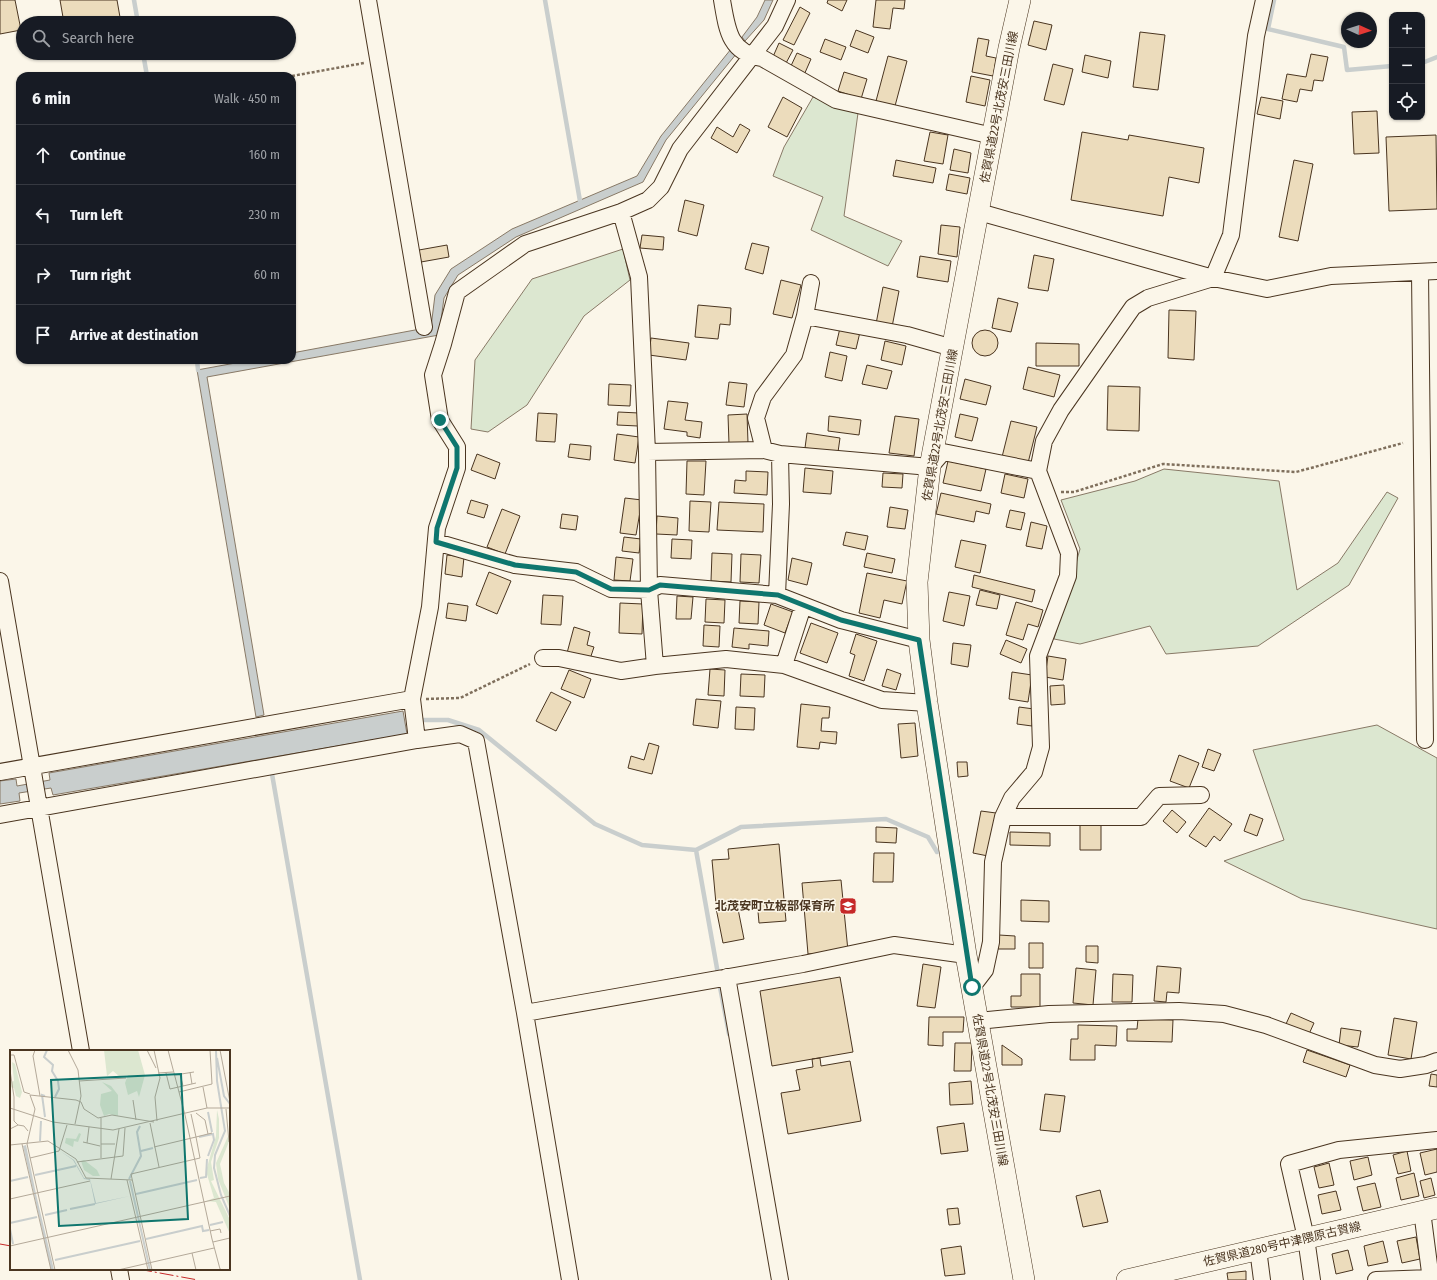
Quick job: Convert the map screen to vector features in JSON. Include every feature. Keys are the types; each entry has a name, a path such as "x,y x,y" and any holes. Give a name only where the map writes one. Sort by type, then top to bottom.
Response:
{"main road":[{"name":"佐賀県道22号北茂安三田川線","path":"1020,0 1009,48 930,468 917,582 919,640 927,703 966,955 1024,1280"},
{"name":"佐賀県道280号中津隈原古賀線","path":"1127,1280 1429,1210"}],"street":[{"path":"368,0 424,327"},
{"path":"722,0 727,28 742,50 762,58 836,100 993,136"},
{"path":"417,740 412,699 430,607 437,528 457,468 457,447 440,420 433,375 457,292 525,244 621,212 648,200 661,187 680,149 742,50 776,26 787,0"},
{"path":"1213,278 1231,235 1256,36 1264,0"},
{"path":"621,212 639,277 647,452 649,590 655,666"},
{"path":"979,212 1213,278 1267,289 1331,276 1437,271"},
{"path":"1420,272 1425,740"},
{"path":"972,987 985,970 991,942 993,862 1004,817 1012,798 1034,772 1041,747 1038,656 1068,576 1068,553 1044,492 1038,471 1044,441 1061,410 1133,307 1148,298 1213,278"},
{"path":"764,450 756,418 762,397 794,355 805,316 811,283"},
{"path":"805,316 907,335 953,348"},
{"path":"647,452 764,450 780,454 930,468 943,452 1038,471"},
{"path":"778,595 781,504 780,454"},
{"path":"436,542 515,565 576,572 611,589 649,590 660,585 778,595 841,620 919,640"},
{"path":"0,582 81,1050"},
{"path":"784,665 803,606"},
{"path":"543,658 559,658 621,672 655,666 726,659 784,665 882,700 927,703"},
{"path":"0,815 36,787 412,699"},
{"path":"0,772 36,787 460,734 476,741 526,1013 570,1280"},
{"path":"1004,817 1141,817 1159,796 1201,795"},
{"path":"526,1013 803,964 894,946 966,955"},
{"path":"727,977 780,1280"},
{"path":"978,1021 1064,1014 1179,1011 1224,1014 1266,1025 1375,1065 1400,1069 1437,1062"},
{"path":"1312,1280 1306,1238 1289,1164 1339,1150 1437,1140"},
{"path":"1376,1280 1431,1279 1429,1210"},
{"path":"1258,1249 1262,1280"},
{"path":"119,1270 121,1280"}],"path":[{"path":"296,75 378,61"},
{"path":"1044,492 1074,492 1163,464 1296,472 1403,443"},
{"path":"412,699 460,698 543,658"}],"green space":[{"path":"813,97 858,113 844,216 902,241 888,266 811,230 823,197 773,176 784,147"},
{"path":"623,249 630,280 584,316 527,405 488,432 471,429 475,360 532,279"},
{"path":"1164,469 1279,481 1297,590 1338,563 1387,492 1398,498 1349,585 1258,646 1166,654 1150,626 1080,644 1054,639 1080,549 1061,500 1135,481"},
{"path":"1377,725 1437,758 1437,929 1302,899 1224,861 1284,840 1253,750"}],"shaded area":[{"path":"765,0 773,0 764,20 745,41 742,37 757,17"},
{"path":"731,49 737,53 666,140 643,182 516,237 458,275 444,298 439,335 296,361 296,352 431,327 435,295 451,269 512,229 637,176 661,136"},
{"path":"230,364 279,364 207,377 264,715 256,717 197,370"},
{"path":"403,711 407,734 53,795 51,788 19,793 20,801 0,804 0,781 16,779 17,786 50,780 49,773"}],"building":[{"path":"0,0 15,0 18,16 16,16 16,31 0,34"},
{"path":"60,0 117,0 120,16 63,16"},
{"path":"828,0 847,0 842,11 827,3"},
{"path":"876,0 905,0 904,9 893,8 890,29 873,27"},
{"path":"800,7 810,13 794,45 783,40"},
{"path":"1034,21 1052,25 1046,50 1028,45"},
{"path":"856,30 874,37 868,53 850,46"},
{"path":"1140,32 1165,35 1158,90 1133,87"},
{"path":"978,38 989,40 986,56 996,58 993,76 972,72"},
{"path":"825,39 846,47 841,60 820,52"},
{"path":"779,43 793,50 785,65 772,59"},
{"path":"797,53 811,59 804,75 790,68"},
{"path":"1311,54 1328,57 1323,81 1314,80 1312,91 1300,89 1297,102 1282,99 1287,74 1306,77"},
{"path":"1085,55 1111,61 1108,78 1082,72"},
{"path":"888,56 907,61 895,106 876,101"},
{"path":"1053,64 1073,69 1064,105 1044,100"},
{"path":"844,72 867,79 861,99 838,91"},
{"path":"971,76 990,80 985,106 966,102"},
{"path":"783,97 802,108 787,137 768,127"},
{"path":"1261,97 1283,101 1280,119 1257,114"},
{"path":"1377,111 1379,153 1354,154 1352,112"},
{"path":"740,124 750,130 737,153 711,138 717,127 733,137"},
{"path":"930,132 948,135 943,164 924,161"},
{"path":"1082,132 1128,140 1129,135 1204,148 1199,183 1169,177 1163,216 1071,200"},
{"path":"1436,135 1437,209 1389,211 1386,137"},
{"path":"954,149 971,153 968,173 950,170"},
{"path":"896,160 936,168 933,183 893,176"},
{"path":"1294,160 1313,164 1298,241 1279,237"},
{"path":"949,174 970,178 967,194 946,190"},
{"path":"685,200 704,205 697,236 678,231"},
{"path":"941,225 960,227 957,257 938,254"},
{"path":"642,235 664,237 663,250 640,248"},
{"path":"752,243 769,247 763,274 745,269"},
{"path":"447,245 449,257 421,262 419,250"},
{"path":"1034,255 1054,259 1048,291 1028,288"},
{"path":"920,256 951,261 948,282 917,277"},
{"path":"781,280 801,285 792,318 773,314"},
{"path":"883,287 899,291 892,327 876,324"},
{"path":"998,298 1018,303 1011,332 992,328"},
{"path":"698,305 731,308 730,325 720,324 718,339 695,337"},
{"path":"1169,310 1196,311 1194,360 1168,358"},
{"path":"840,328 860,332 856,349 836,345"},
{"path":"985,330 994,334 998,343 994,352 985,356 976,352 972,343 976,334"},
{"path":"651,338 689,343 686,360 649,355"},
{"path":"885,341 906,346 902,365 881,360"},
{"path":"1036,343 1079,344 1079,366 1036,366"},
{"path":"830,352 847,356 842,381 825,377"},
{"path":"867,365 892,371 887,389 862,384"},
{"path":"1028,367 1060,375 1054,397 1023,389"},
{"path":"965,379 991,386 986,405 960,399"},
{"path":"729,382 747,384 744,407 726,405"},
{"path":"609,384 631,385 630,406 608,405"},
{"path":"1108,386 1140,387 1139,431 1107,430"},
{"path":"668,401 688,403 685,420 702,422 700,438 687,436 687,432 664,429"},
{"path":"618,412 639,413 638,426 617,425"},
{"path":"538,413 557,414 555,442 536,441"},
{"path":"747,414 748,443 729,444 728,415"},
{"path":"960,414 978,418 972,441 955,437"},
{"path":"829,416 861,420 859,435 828,431"},
{"path":"895,416 919,419 914,456 889,453"},
{"path":"1011,421 1037,427 1028,463 1002,457"},
{"path":"807,433 840,438 838,452 805,448"},
{"path":"617,434 639,437 635,463 614,460"},
{"path":"570,444 591,446 590,460 568,457"},
{"path":"477,454 500,463 495,479 471,470"},
{"path":"687,461 706,461 704,495 686,494"},
{"path":"948,461 986,469 981,491 943,483"},
{"path":"805,468 833,471 831,494 803,492"},
{"path":"746,471 768,472 767,495 734,493 735,480 746,481"},
{"path":"883,473 903,474 902,488 882,487"},
{"path":"1005,474 1028,479 1024,498 1001,493"},
{"path":"941,493 991,504 989,514 976,511 974,522 936,514"},
{"path":"625,498 642,500 636,535 620,533"},
{"path":"471,500 488,505 484,518 467,513"},
{"path":"690,501 711,502 709,532 689,531"},
{"path":"719,502 764,504 763,532 717,530"},
{"path":"890,507 908,510 905,529 887,527"},
{"path":"502,509 520,516 505,554 487,547"},
{"path":"1010,510 1025,513 1021,530 1006,527"},
{"path":"562,514 578,516 576,530 560,528"},
{"path":"657,516 678,518 677,535 656,534"},
{"path":"1031,522 1047,526 1042,549 1026,546"},
{"path":"846,532 868,536 865,550 843,545"},
{"path":"624,537 641,539 639,553 622,551"},
{"path":"672,539 692,540 691,559 671,558"},
{"path":"961,540 986,545 980,573 955,567"},
{"path":"712,553 732,554 731,582 711,581"},
{"path":"867,553 895,559 892,573 864,567"},
{"path":"741,554 761,555 759,583 740,582"},
{"path":"447,555 464,557 462,577 445,574"},
{"path":"616,557 633,559 630,581 614,580"},
{"path":"792,558 812,563 807,585 788,580"},
{"path":"489,572 511,581 497,614 476,605"},
{"path":"867,573 907,581 902,604 884,600 880,618 859,613"},
{"path":"974,575 1035,590 1032,602 972,587"},
{"path":"980,590 1000,595 997,609 976,605"},
{"path":"949,592 970,596 964,626 943,621"},
{"path":"543,595 563,596 561,625 541,624"},
{"path":"677,596 693,597 691,619 676,619"},
{"path":"706,599 725,600 724,623 705,622"},
{"path":"740,601 759,602 758,624 739,623"},
{"path":"1016,602 1043,610 1038,627 1028,624 1023,640 1006,635"},
{"path":"448,603 468,606 466,621 446,618"},
{"path":"620,603 643,604 642,634 619,633"},
{"path":"771,604 793,612 785,633 764,625"},
{"path":"811,623 838,633 827,663 800,653"},
{"path":"704,625 720,626 719,647 703,646"},
{"path":"574,627 590,632 587,645 594,647 590,659 567,653"},
{"path":"734,628 769,631 768,646 749,644 749,649 732,647"},
{"path":"856,634 877,641 864,681 849,676 855,655 850,653"},
{"path":"1006,640 1027,649 1021,663 1000,654"},
{"path":"953,643 971,645 968,667 951,664"},
{"path":"1048,656 1066,659 1063,680 1045,677"},
{"path":"710,669 725,670 724,696 708,695"},
{"path":"887,669 901,674 896,690 882,686"},
{"path":"569,670 591,679 584,698 561,689"},
{"path":"1012,672 1032,675 1028,702 1009,699"},
{"path":"741,674 765,675 764,697 740,696"},
{"path":"1064,685 1065,704 1051,705 1050,686"},
{"path":"551,692 571,702 556,731 536,721"},
{"path":"696,699 721,701 718,728 693,725"},
{"path":"801,704 830,707 829,718 822,718 821,731 837,732 836,744 820,742 819,749 797,747"},
{"path":"736,707 755,708 754,730 735,729"},
{"path":"1019,707 1034,709 1032,726 1017,724"},
{"path":"915,723 918,756 901,758 898,724"},
{"path":"649,743 659,746 652,774 628,768 631,756 644,760"},
{"path":"1208,749 1221,754 1214,771 1202,767"},
{"path":"1179,755 1199,763 1189,788 1170,781"},
{"path":"957,762 967,762 968,776 958,777"},
{"path":"1209,808 1232,824 1220,841 1214,836 1206,847 1189,836"},
{"path":"1172,810 1186,822 1177,833 1163,821"},
{"path":"981,811 996,813 988,856 973,853"},
{"path":"1250,814 1263,819 1257,836 1244,831"},
{"path":"1080,822 1101,823 1101,850 1080,850"},
{"path":"876,827 897,828 896,843 876,842"},
{"path":"1010,832 1050,833 1050,846 1010,845"},
{"path":"779,844 786,921 759,923 757,900 716,904 712,860 729,859 728,849"},
{"path":"874,853 894,853 893,882 873,882"},
{"path":"841,880 848,951 808,954 802,883"},
{"path":"1021,900 1049,901 1049,922 1021,921"},
{"path":"737,904 744,939 723,943 716,908"},
{"path":"999,935 1015,936 1015,949 998,949"},
{"path":"1029,943 1043,943 1043,968 1029,968"},
{"path":"1086,946 1098,946 1098,963 1086,962"},
{"path":"923,964 941,967 935,1008 917,1006"},
{"path":"1157,966 1181,968 1179,993 1167,992 1166,1002 1154,1001"},
{"path":"1076,968 1096,970 1093,1005 1073,1003"},
{"path":"1021,974 1040,974 1040,1007 1011,1007 1011,996 1021,996"},
{"path":"1113,974 1133,975 1132,1002 1112,1002"},
{"path":"840,977 853,1052 772,1066 760,991"},
{"path":"1291,1013 1314,1023 1309,1034 1286,1024"},
{"path":"929,1017 964,1017 963,1032 943,1032 943,1046 928,1045"},
{"path":"1394,1018 1417,1022 1411,1059 1388,1055"},
{"path":"1138,1019 1173,1020 1172,1042 1127,1041 1127,1029 1137,1029"},
{"path":"1078,1025 1117,1026 1116,1046 1095,1045 1095,1060 1070,1060 1071,1039 1078,1039"},
{"path":"1341,1028 1361,1031 1358,1047 1339,1045"},
{"path":"955,1043 972,1043 971,1071 954,1071"},
{"path":"1002,1045 1022,1059 1022,1065 1002,1065"},
{"path":"1307,1050 1350,1065 1346,1077 1303,1062"},
{"path":"820,1058 821,1066 850,1061 861,1121 788,1134 781,1093 800,1090 796,1070 813,1067 812,1059"},
{"path":"1431,1074 1437,1075 1437,1087 1429,1086"},
{"path":"971,1081 973,1104 950,1105 949,1083"},
{"path":"1045,1094 1065,1096 1060,1132 1040,1130"},
{"path":"964,1123 968,1151 941,1154 937,1127"},
{"path":"1437,1149 1437,1172 1425,1175 1420,1153"},
{"path":"1407,1151 1411,1171 1398,1174 1393,1155"},
{"path":"1368,1157 1372,1175 1354,1180 1350,1161"},
{"path":"1329,1163 1334,1185 1319,1188 1314,1167"},
{"path":"1414,1173 1419,1196 1401,1200 1396,1178"},
{"path":"1431,1178 1435,1195 1424,1198 1420,1181"},
{"path":"1375,1183 1381,1207 1363,1211 1357,1187"},
{"path":"1100,1190 1108,1222 1083,1227 1076,1196"},
{"path":"1336,1191 1341,1210 1322,1214 1318,1195"},
{"path":"958,1208 960,1224 949,1225 947,1209"},
{"path":"1416,1237 1420,1259 1402,1263 1397,1241"},
{"path":"1383,1241 1388,1262 1368,1266 1364,1246"},
{"path":"961,1246 965,1274 945,1276 941,1249"},
{"path":"1348,1250 1353,1270 1336,1274 1332,1254"},
{"path":"1246,1271 1246,1280 1228,1280 1227,1273"}],"waterway":[{"path":"134,0 137,16"},
{"path":"545,0 580,201"},
{"path":"1274,0 1268,29 1344,47 1347,70 1389,66"},
{"path":"1425,62 1437,57"},
{"path":"144,60 146,72"},
{"path":"197,364 198,370"},
{"path":"421,720 448,720 479,730 595,824 642,845 696,850 741,827 886,819 928,837 937,852"},
{"path":"272,774 360,1280"},
{"path":"696,850 718,974"},
{"path":"720,987 729,1034"}],"power":[{"path":"0,1244 10,1246"},
{"path":"143,1270 198,1280"}],"place":[{"name":"北茂安町立板部保育所","path":"848,906"}],"route":[{"path":"440,420 457,447 457,468 437,528 436,542 515,565 576,572 611,589 649,590 660,585 778,595 841,620 919,640 927,703 972,987"}]}
